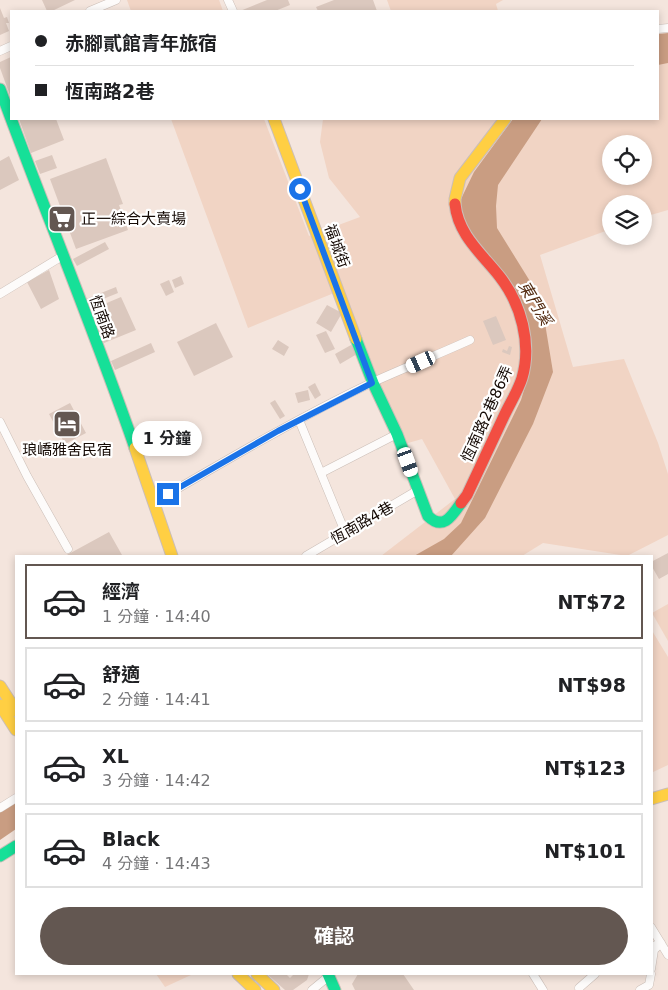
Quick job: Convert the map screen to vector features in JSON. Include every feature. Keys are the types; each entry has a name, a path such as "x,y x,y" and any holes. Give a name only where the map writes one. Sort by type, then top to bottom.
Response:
{"street":[{"path":"92,10 116,0"},
{"name":"恆南路","path":"0,89 10,116"},
{"name":"恆南路","path":"11,120 124,417 172,555"},
{"name":"福城街","path":"274,120 372,383"},
{"name":"恆南路2巷86弄","path":"372,383 397,434 428,516 434,522 446,521 467,495 522,378 525,362 526,348 520,315 514,298 507,286 461,230 456,211 455,198 458,182 504,120"},
{"path":"0,294 64,255"},
{"path":"153,503 299,420 372,383 470,340"},
{"path":"299,420 345,532"},
{"path":"0,422 68,550"},
{"path":"321,473 397,434"},
{"name":"恆南路4巷","path":"308,555 418,490"},
{"path":"0,686 15,709"},
{"path":"0,705 15,728"},
{"path":"653,799 668,794"},
{"path":"0,808 15,799"},
{"path":"0,856 15,847"},
{"path":"653,930 668,955"},
{"path":"653,946 661,943"},
{"path":"653,956 654,950 661,943"},
{"path":"239,975 255,990"},
{"path":"258,975 274,990"},
{"path":"312,990 330,975 335,990"},
{"path":"534,975 543,990"},
{"path":"580,988 594,975"},
{"path":"640,990 649,985 651,975"}],"shaded area":[{"path":"127,0 219,0 223,10 131,10"},
{"path":"387,0 503,0 496,4 498,10 391,10"},
{"path":"668,41 668,210 652,215 652,195 602,195 602,232 540,255 573,367 624,359 658,443 668,474 668,535 629,555 543,543 524,555 382,555 455,499 422,439 401,445 339,291 248,328 171,120 264,120 309,236 360,217 329,178 320,142 323,120 659,120 659,43"},
{"path":"668,604 668,641 653,615 653,612"},
{"path":"653,632 668,657 668,765 653,772"},
{"path":"157,975 191,975 165,987"}],"water":[{"path":"668,33 668,63 659,65 659,34"},
{"name":"東門溪","path":"512,120 541,120 498,185 496,206 497,228 541,299 553,372 533,424 485,518 452,555 416,555 444,539 461,523 521,400 527,380 529,358 525,316 471,238 461,212 461,199 474,172"},
{"path":"15,802 15,830 0,840 0,811"}],"building":[{"path":"42,0 75,0 54,10 47,10"},
{"path":"267,0 288,0 290,5 278,10 242,10"},
{"path":"334,0 373,0 377,10 318,10 316,7"},
{"path":"0,8 4,18 7,17 9,23 6,23 9,31 0,35"},
{"path":"10,57 10,95 0,68 0,62"},
{"path":"19,120 56,120 64,140 31,153"},
{"path":"52,155 57,168 40,174 35,161"},
{"path":"9,156 19,180 0,190 0,161"},
{"path":"106,158 123,204 119,205 128,230 76,249 50,179"},
{"path":"105,242 109,249 77,266 73,259"},
{"path":"49,270 59,299 41,309 27,282"},
{"path":"181,276 184,284 175,288 172,280"},
{"path":"169,280 174,292 166,296 160,284"},
{"path":"116,287 118,293 88,305 86,299"},
{"path":"121,297 136,330 104,343 90,310"},
{"path":"327,305 342,313 331,332 316,323"},
{"path":"496,316 506,340 493,345 483,321"},
{"path":"216,323 233,357 194,376 177,342"},
{"path":"326,331 335,349 325,353 316,335"},
{"path":"278,340 289,347 284,356 272,349"},
{"path":"151,343 155,352 115,370 111,361"},
{"path":"351,345 357,354 340,364 335,354"},
{"path":"509,346 512,347 510,355 502,352 503,349 507,351"},
{"path":"315,383 321,395 315,399 308,387"},
{"path":"308,390 310,400 298,403 295,393"},
{"path":"275,400 285,416 280,419 270,403"},
{"name":"琅嶠雅舍民宿","path":"70,403 86,433 65,444 49,414"},
{"path":"109,532 122,555 67,555"},
{"path":"668,553 668,574 659,579 653,568 653,561"},
{"path":"268,975 287,975 290,978 293,975 309,975 307,980 293,990 285,990"},
{"path":"357,975 404,975 414,990 355,990 352,984"}],"traffic: fast":[{"path":"0,89 10,115"},
{"path":"12,120 135,448"},
{"path":"356,339 373,383 397,434 428,516 433,520 443,522 451,517 461,503"},
{"path":"0,856 15,847"},
{"path":"328,975 335,990"}],"traffic: slow":[{"path":"274,120 356,339"},
{"path":"455,204 460,178 504,120"},
{"path":"135,448 172,555"},
{"path":"0,686 15,709"},
{"path":"0,705 15,728"},
{"path":"653,798 668,794"},
{"path":"239,975 255,990"},
{"path":"258,975 274,990"}],"traffic: jam":[{"path":"455,204 457,215 466,235 500,277 514,299 523,325 526,352 525,365 518,388 467,495 461,503"}],"place":[{"name":"正一綜合大賣場","path":"62,219"},
{"name":"琅嶠雅舍民宿","path":"67,424"}],"route":[{"path":"168,494 278,431 372,383 300,189"}]}
